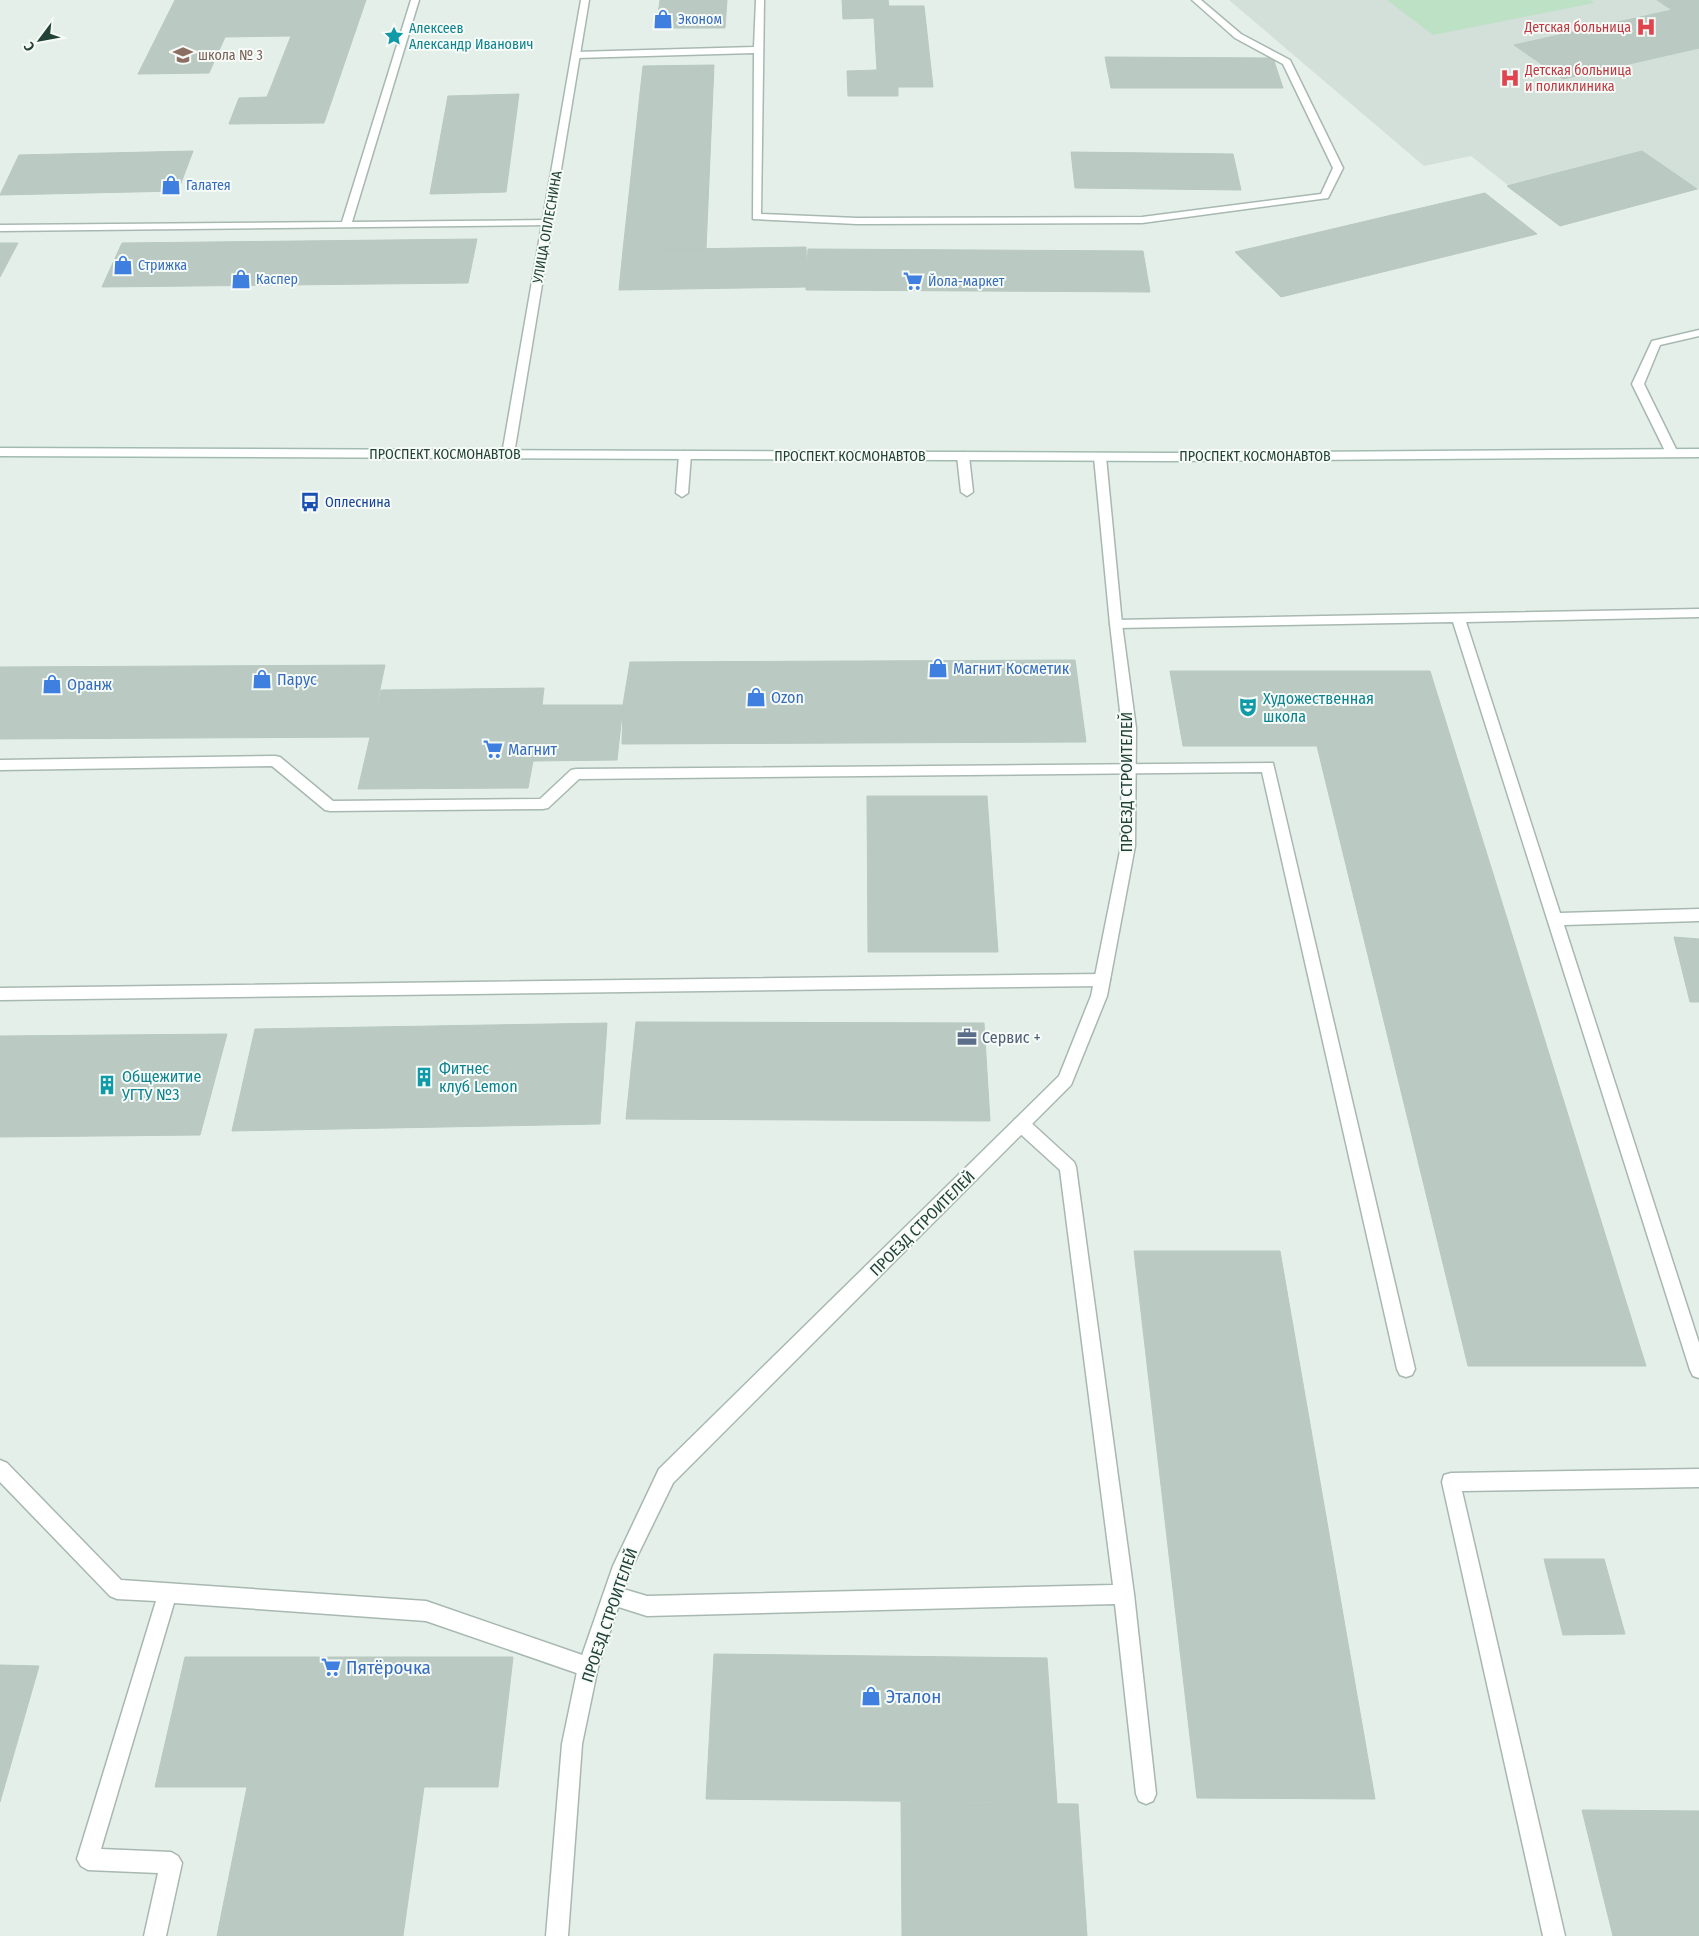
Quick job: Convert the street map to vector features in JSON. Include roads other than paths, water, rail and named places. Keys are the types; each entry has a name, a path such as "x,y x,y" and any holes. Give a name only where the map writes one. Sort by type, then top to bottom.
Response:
{"street":[{"path":"346,225 415,0"},
{"name":"УЛИЦА ОПЛЕСНИНА","path":"508,454 585,0"},
{"path":"760,0 756,217 857,220 1142,220 1325,196 1338,168 1287,62 1238,36 1196,0"},
{"path":"576,55 758,50"},
{"path":"0,228 548,223"},
{"path":"1672,453 1638,384 1656,343 1699,333"},
{"name":"ПРОСПЕКТ КОСМОНАВТОВ","path":"0,452 1100,457 1699,453"},
{"path":"682,493 685,455"},
{"path":"963,456 967,492"},
{"name":"ПРОЕЗД СТРОИТЕЛЕЙ","path":"557,1936 572,1744 588,1667 623,1566 666,1476 1064,1080 1099,996 1128,846 1129,728 1116,624 1100,457"},
{"path":"1116,624 1699,613"},
{"path":"1458,618 1699,1370"},
{"path":"0,765 274,761 330,806 543,804 576,774 1268,767 1406,1369"},
{"path":"1556,919 1699,916"},
{"path":"0,994 1102,980"},
{"path":"1021,1124 1068,1167 1124,1594 1146,1794"},
{"path":"0,1468 117,1589 426,1611 588,1667"},
{"path":"1554,1936 1451,1482 1699,1478"},
{"path":"155,1936 172,1863 88,1859 168,1592"},
{"path":"613,1596 647,1606 1124,1594"}],"place":[{"name":"Эконом","path":"663,19"},
{"name":"Детская больница","path":"1646,27"},
{"name":"Алексеев Александр Иванович","path":"394,36"},
{"name":"школа № 3","path":"183,55"},
{"name":"Детская больница и поликлиника","path":"1510,78"},
{"name":"Галатея","path":"171,185"},
{"name":"Стрижка","path":"123,265"},
{"name":"Каспер","path":"241,279"},
{"name":"Йола-маркет","path":"913,281"},
{"name":"Оплеснина","path":"310,502"},
{"name":"Магнит Косметик","path":"938,668"},
{"name":"Парус","path":"262,679"},
{"name":"Оранж","path":"52,684"},
{"name":"Ozon","path":"756,697"},
{"name":"Художественная школа","path":"1248,707"},
{"name":"Магнит","path":"493,749"},
{"name":"Сервис +","path":"967,1037"},
{"name":"Фитнес клуб Lemon","path":"424,1077"},
{"name":"Общежитие УГТУ №3","path":"107,1085"},
{"name":"Пятёрочка","path":"331,1667"},
{"name":"Эталон","path":"871,1696"}]}
